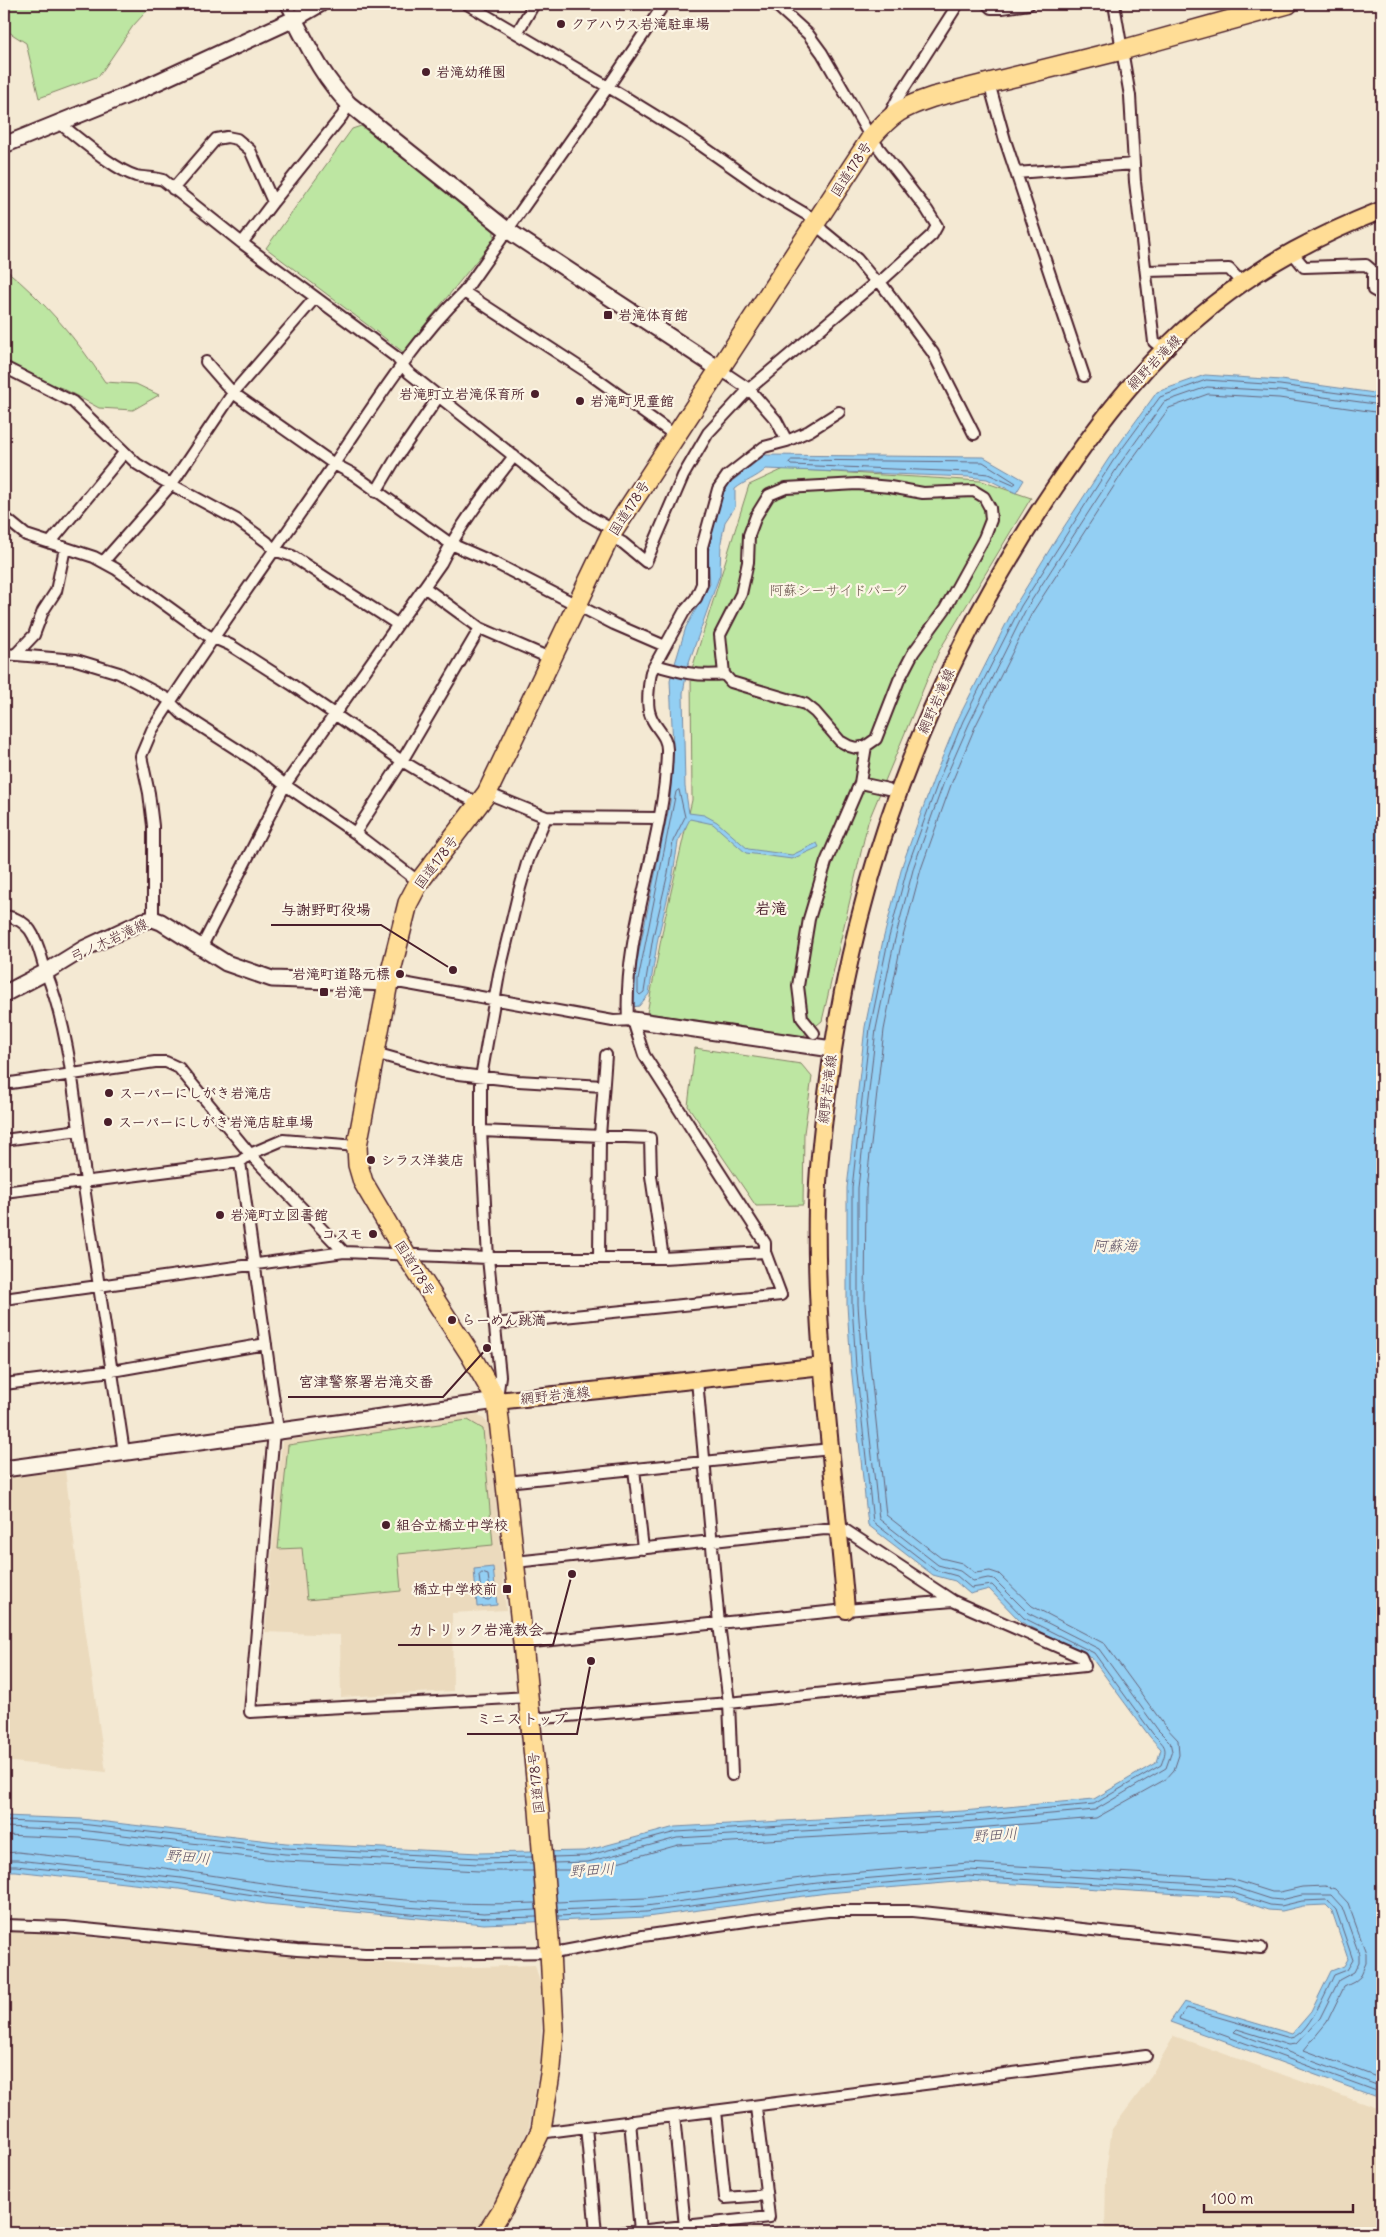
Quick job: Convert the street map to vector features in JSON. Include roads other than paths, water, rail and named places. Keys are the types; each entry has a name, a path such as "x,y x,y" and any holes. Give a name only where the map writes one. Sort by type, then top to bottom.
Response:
{"highway":[{"name":"国道178号","path":"487,2233 504,2207 540,2130 550,2076 554,2030 550,1951 524,1643 497,1401 363,1182 358,1164 357,1146 388,983 408,904 419,882 484,799 611,533 871,138 888,118 909,105 925,99 1122,50 1266,7 1288,4"}],"main road":[{"name":"網野岩滝線","path":"846,1610 823,1366 818,1285 817,1206 821,1139 832,1050 852,941 884,830 938,695 982,606 1018,543 1092,432 1164,349 1212,306 1242,283 1292,251 1342,226 1382,210"},
{"name":"網野岩滝線","path":"497,1401 823,1366"}],"street":[{"path":"286,4 315,61 334,88 349,104 507,230 749,388 776,420 787,441"},
{"path":"4,145 140,90 294,19 320,4"},
{"path":"517,33 534,4"},
{"path":"153,919 152,826 149,793 141,756 152,730 403,364 464,292 664,4"},
{"path":"59,123 120,169 137,176 150,176 163,180 242,243 396,357 408,372 646,562 683,476 698,446 708,433 749,388 932,236 937,226 927,210 871,138 822,53 808,34 776,4"},
{"path":"888,118 899,96 958,4"},
{"path":"988,4 991,8 1002,8 1029,4"},
{"path":"1114,4 1130,96 1134,164 1154,342 1164,349"},
{"path":"474,5 684,134 765,190 809,216 857,259 878,282 933,353 974,434"},
{"path":"989,83 1016,173 1084,376"},
{"path":"242,243 342,116 349,104"},
{"path":"173,188 216,140 227,137 237,139 250,150 273,202"},
{"path":"1016,173 1134,164"},
{"path":"1292,251 1304,267 1366,265 1373,271 1373,290 1382,295"},
{"path":"1146,271 1229,269 1242,283"},
{"path":"464,292 584,370 676,436"},
{"path":"103,562 171,485 233,393 315,298"},
{"path":"206,362 233,393 334,464 353,474 451,544 497,564 614,624 665,646"},
{"path":"4,367 73,402 137,464 171,485 237,520 267,542 274,550 292,556 397,624"},
{"path":"376,492 395,460 439,396"},
{"path":"494,1324 781,1295 765,1252 765,1242 644,1055 632,1020 628,977 666,782 668,742 650,714 649,682 665,646 684,612 696,598 702,584 702,547 718,489 726,476 764,447 787,441 809,431 839,412"},
{"path":"50,543 124,453"},
{"path":"201,948 285,786 441,563 451,544 514,456"},
{"path":"856,484 890,487 923,493 974,491 984,497 990,508 991,520 984,538 945,609 912,654 899,680 876,739 866,746 856,748 840,741 815,712 805,704 731,682 724,674 720,635 741,594 748,562 749,536 756,516 769,495 786,488 856,484"},
{"path":"4,518 26,535 103,562 150,592 207,635 230,645 292,684 402,761 444,786 546,817 659,818"},
{"path":"16,654 34,634 42,610 56,591 65,548"},
{"path":"424,587 480,628 552,659"},
{"path":"354,833 402,761 480,628"},
{"path":"4,654 76,660 119,673 166,698 182,714 255,762 285,786 354,833 419,882"},
{"path":"655,665 686,674 704,676 724,674"},
{"path":"814,1032 802,1018 798,986 809,919 826,862 860,783 866,746"},
{"path":"860,783 888,789"},
{"path":"4,1469 497,1401 500,1376 488,1258 481,1131 482,1077 494,999 519,891 528,860 546,817"},
{"path":"4,916 19,920 29,929 40,948 46,972 60,1009 86,1181 84,1187 124,1452"},
{"name":"弓ノ木岩滝線","path":"4,994 46,972 85,948 143,921 153,919 161,922 226,963 272,979 388,983"},
{"path":"388,983 403,983 613,1021 632,1020 832,1050"},
{"path":"375,1053 442,1072 482,1077 603,1086"},
{"path":"599,1258 600,1136 606,1055"},
{"path":"4,1084 71,1076 155,1062 166,1062 179,1068 250,1154 344,1252"},
{"path":"4,1140 79,1130"},
{"path":"481,1131 650,1138 651,1176 663,1258"},
{"path":"4,1192 240,1162 250,1154 283,1140 357,1146"},
{"path":"240,1162 266,1344 276,1431 250,1712 528,1697"},
{"path":"4,1299 344,1252 488,1258 663,1258 765,1252"},
{"path":"4,1384 112,1371 266,1344"},
{"path":"697,1380 719,1624 730,1703 732,1775"},
{"path":"506,1482 831,1449"},
{"path":"634,1469 643,1549"},
{"path":"515,1562 839,1528 953,1602 1081,1657 1085,1666 730,1703 530,1720"},
{"path":"524,1643 846,1610 953,1602"},
{"path":"4,1925 65,1927 261,1947 365,1954 559,1952 643,1936 828,1911 913,1911 1261,1948"},
{"path":"540,2130 547,2132 756,2107 1146,2056"},
{"path":"619,2233 769,2217 756,2107"},
{"path":"716,2111 725,2198 766,2195"},
{"path":"674,2116 685,2227"},
{"path":"630,2121 640,2230"},
{"path":"586,2127 596,2233"}],"water":[{"name":"阿蘇海","path":"1205,375 1281,380 1382,394 1382,2099 1170,2022 1184,2002 1292,2034 1311,2012 1331,1971 1344,1966 1348,1959 1332,1911 1326,1905 1303,1906 1282,1911 1268,1910 1230,1897 968,1881 827,1893 647,1917 484,1924 266,1904 179,1889 4,1871 4,1816 81,1819 286,1843 479,1853 585,1851 675,1827 963,1811 1094,1799 1157,1762 1161,1749 1091,1657 1021,1622 989,1589 970,1594 955,1581 933,1575 868,1525 851,1367 847,1305 847,1188 865,1027 883,940 903,863 935,775 958,719 1016,604 1109,458 1157,392"},
{"path":"765,455 984,457 1024,480 1016,493 987,479 969,477 766,469 735,489 735,507 725,522 721,542 720,574 688,665 683,693 685,787 689,813 704,815 717,822 748,849 792,855 817,843 819,847 792,859 746,853 713,824 690,819 678,842 673,874 658,938 649,994 639,1006 632,1007 633,980 670,802 673,748 670,680 686,627 710,584 708,553 722,489"},
{"path":"493,1567 497,1605 477,1607 474,1569"}],"place":[{"name":"クアハウス岩滝駐車場","path":"561,24"},
{"name":"岩滝幼稚園","path":"426,72"},
{"name":"岩滝体育館","path":"608,315"},
{"name":"岩滝町立岩滝保育所","path":"535,394"},
{"name":"岩滝町児童館","path":"580,401"},
{"name":"与謝野町役場","path":"453,970"},
{"name":"岩滝町道路元標","path":"400,974"},
{"name":"岩滝","path":"324,992"},
{"name":"スーパーにしがき岩滝店","path":"109,1093"},
{"name":"スーパーにしがき岩滝店駐車場","path":"108,1122"},
{"name":"シラス洋装店","path":"371,1160"},
{"name":"岩滝町立図書館","path":"220,1215"},
{"name":"コスモ","path":"373,1234"},
{"name":"らーめん跳満","path":"452,1320"},
{"name":"宮津警察署岩滝交番","path":"487,1348"},
{"name":"組合立橋立中学校","path":"386,1525"},
{"name":"カトリック岩滝教会","path":"572,1574"},
{"name":"橋立中学校前","path":"507,1589"},
{"name":"ミニストップ","path":"591,1661"}],"district":[{"name":"岩滝","path":"771,908"}],"park label":[{"name":"阿蘇シーサイドパーク","path":"839,590"}],"water label":[{"name":"野田川","path":"995,1835"},
{"name":"野田川","path":"188,1857"},
{"name":"野田川","path":"592,1870"}]}
